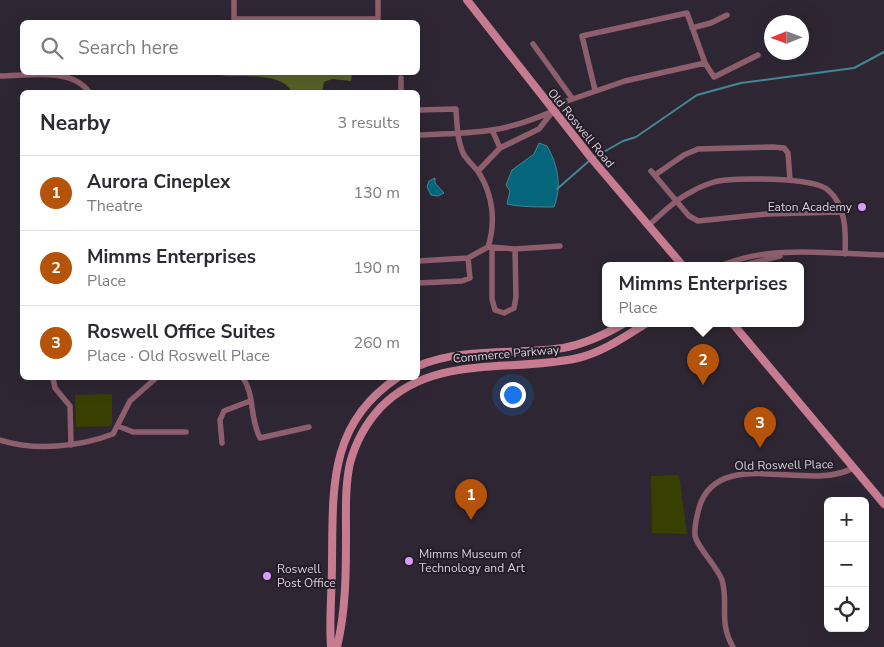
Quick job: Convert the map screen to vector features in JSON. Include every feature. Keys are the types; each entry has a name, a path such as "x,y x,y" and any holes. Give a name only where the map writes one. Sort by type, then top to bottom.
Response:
{"street":[{"path":"234,0 234,20"},
{"path":"378,0 378,20"},
{"name":"Old Roswell Road","path":"467,0 552,111 680,262"},
{"path":"595,90 582,36 687,13 705,63 714,77 758,55"},
{"path":"692,28 712,23 727,15"},
{"path":"533,44 572,98"},
{"path":"420,135 493,132 527,122 552,111 572,98 595,90 705,63"},
{"path":"0,76 69,77 80,82 87,90"},
{"path":"401,78 401,90"},
{"path":"420,110 456,109 458,134 464,154 478,171 492,202 490,247 492,299 495,310 504,312 514,308 516,297 515,249"},
{"path":"478,171 500,148 538,129 552,111"},
{"path":"493,132 500,148"},
{"path":"790,180 788,153 784,148 773,146 698,149 653,173 689,216 698,221 767,214 842,212"},
{"path":"648,226 676,201 714,182 729,180 813,182 827,189 836,200 842,212 845,254"},
{"path":"420,261 468,258 490,247 515,249 560,246"},
{"path":"757,262 793,253"},
{"path":"734,262 753,256 793,253 884,255"},
{"path":"420,283 462,281 470,278 468,258"},
{"name":"Commerce Parkway","path":"420,366 459,356 564,347 592,340 618,327"},
{"name":"Commerce Parkway","path":"337,647 345,583 348,475 357,442 377,411 407,387 433,374 461,368 552,362 581,357 610,345 640,327"},
{"path":"736,327 884,504"},
{"path":"54,380 55,388 70,406 71,445"},
{"path":"0,440 30,446 71,445 113,434 130,401 154,380"},
{"path":"244,380 250,393 251,416 260,438 309,427"},
{"path":"331,647 333,498 337,460 345,436 359,413 377,393 394,380"},
{"path":"222,443 220,420 224,411 250,401"},
{"path":"118,426 133,432 186,432"},
{"name":"Old Roswell Place","path":"732,647 723,622 722,580 695,535 699,510 705,494 717,481 734,475 832,475 853,468"}],"green space":[{"path":"220,75 352,75 351,81 332,79 324,82 322,90 290,90 277,80 255,76"},
{"path":"112,394 112,426 76,427 75,395"},
{"path":"679,475 687,534 652,533 651,476"}],"water":[{"path":"539,143 547,146 558,176 558,191 554,207 507,204 510,191 506,185 512,170 534,154"},
{"path":"435,178 435,183 444,193 438,196 431,195 427,187 429,181"}],"waterway":[{"path":"593,158 623,141 636,137 697,95 741,83 854,68 884,52"},
{"path":"557,189 589,161"}],"place":[{"name":"Eaton Academy","path":"862,207"},
{"name":"Mimms Enterprises","path":"703,385"},
{"name":"Roswell Office Suites","path":"760,448"},
{"name":"Aurora Cineplex","path":"471,520"},
{"name":"Mimms Museum of Technology and Art","path":"409,561"},
{"name":"Roswell Post Office","path":"267,576"}]}
